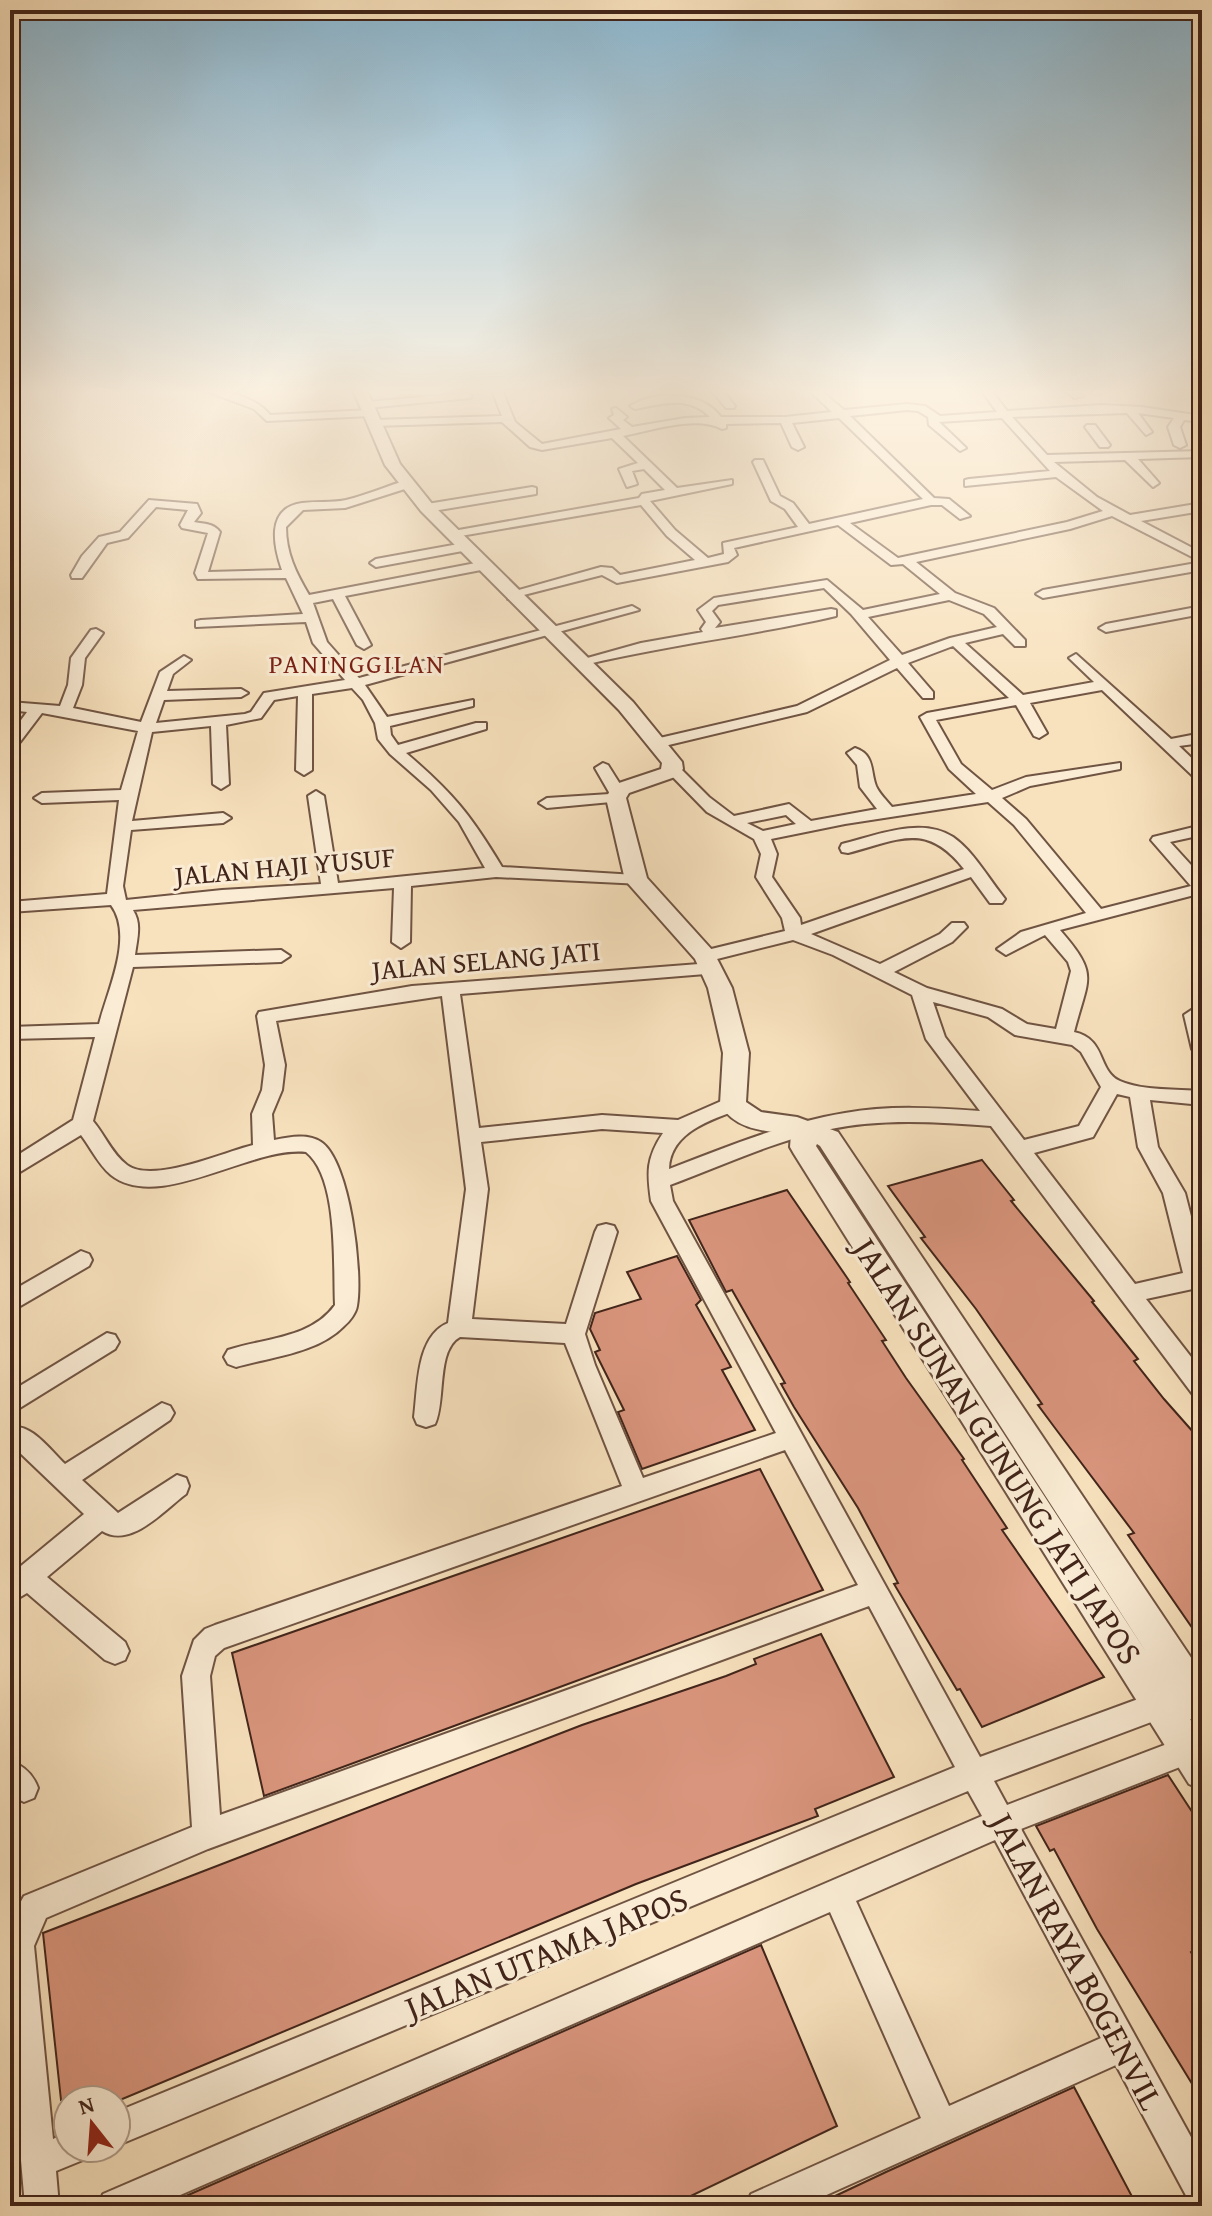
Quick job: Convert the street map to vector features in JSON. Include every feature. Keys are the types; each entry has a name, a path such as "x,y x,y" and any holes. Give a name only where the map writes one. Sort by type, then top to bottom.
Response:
{"street":[{"path":"378,493 345,504 326,507 303,505 295,509 280,527 279,535 290,574 305,600 320,643 369,698 382,723 383,736 395,751 437,787 466,820 496,872"},
{"path":"415,493 481,566 626,706 672,762 673,769 706,806 743,830 761,836 887,812 990,797 1026,782 1115,766"},
{"path":"427,508 517,493"},
{"path":"376,563 458,541 644,501 646,497 662,493"},
{"path":"773,493 789,506 805,527"},
{"path":"924,493 931,501"},
{"path":"1087,493 1113,512 1202,558"},
{"path":"644,501 671,533 705,562"},
{"path":"513,596 601,571 607,571 617,579 705,562 731,556 727,546 931,501 945,502 964,516"},
{"path":"77,575 86,555 103,540 124,535 147,507 161,502 193,507 195,513 186,525 210,528 214,532 201,573 203,576 290,574"},
{"path":"1130,519 1202,507"},
{"path":"840,521 896,562 1113,512"},
{"path":"906,560 950,596 989,611 1020,643"},
{"path":"305,600 481,566"},
{"path":"1043,594 1202,566"},
{"path":"716,636 708,629 713,622 705,610 706,606 827,584 859,615 928,695"},
{"path":"775,592 803,619"},
{"path":"337,594 364,645"},
{"path":"859,615 950,596"},
{"path":"10,706 65,711 146,728 218,722 256,715 269,696 356,683 632,610"},
{"path":"1106,628 1202,610"},
{"path":"580,662 641,647 831,613"},
{"path":"201,624 309,618"},
{"path":"656,743 802,709 899,661 955,641 1006,629"},
{"path":"65,711 75,685 78,658 96,633"},
{"path":"955,641 1022,702 1039,733"},
{"path":"1076,658 1202,776"},
{"path":"10,1170 76,1128 125,961 129,917 118,903 114,886 128,795 157,696 169,669 184,660"},
{"path":"1099,917 1020,822 1003,805 970,783 954,766 927,717 1104,685"},
{"path":"157,696 241,693"},
{"path":"304,770 305,693"},
{"path":"382,723 468,703"},
{"path":"15,739 38,708"},
{"path":"218,722 221,784"},
{"path":"395,751 481,726"},
{"path":"1167,744 1202,738"},
{"path":"855,753 865,764 868,787 887,812"},
{"path":"603,768 616,795 636,880 709,963 736,1053 733,1104 741,1114 753,1121 805,1129"},
{"path":"547,803 616,795 673,769"},
{"path":"42,798 128,795"},
{"path":"316,796 330,889"},
{"path":"733,821 789,809 808,827"},
{"path":"125,826 223,818"},
{"path":"1006,949 1048,928 1202,888 1159,840 1202,830"},
{"path":"848,848 929,834 946,841 996,899"},
{"path":"761,836 769,854 764,877 791,918 794,934 881,971 920,992 995,1013 1022,1030 1078,1039 1089,1048 1101,1075 1111,1086 1202,1098"},
{"name":"JALAN SELANG JATI","path":"264,1151 262,1114 272,1090 275,1065 266,1016 450,988 709,963 973,871"},
{"name":"JALAN HAJI YUSUF","path":"10,907 330,889 496,872 636,880"},
{"path":"401,942 403,882"},
{"path":"881,971 946,938 958,927"},
{"path":"1048,928 1076,960 1080,971 1064,1036"},
{"path":"125,961 281,956"},
{"path":"450,988 477,1189 459,1328"},
{"path":"920,992 936,1039 1022,1148 1202,1389"},
{"path":"1193,1015 1202,1049"},
{"path":"10,1033 106,1030"},
{"path":"1022,1148 1086,1132 1111,1086"},
{"path":"1129,1294 1199,1278 1174,1193 1148,1147 1139,1092"},
{"path":"733,1104 704,1114 665,1141 658,1158 657,1182 662,1201 975,1773"},
{"path":"657,1182 805,1129 861,1118 959,1116 1000,1120"},
{"path":"470,1136 571,1124 659,1124 680,1128"},
{"path":"76,1128 120,1172 138,1178 170,1177 264,1151 310,1144 321,1150 338,1190 346,1307 334,1324 308,1337 236,1357"},
{"name":"JALAN SUNAN GUNUNG JATI JAPOS","path":"805,1129 803,1147 862,1214 985,1372 1185,1701 1197,1755"},
{"name":"JALAN SUNAN GUNUNG JATI JAPOS","path":"862,1214 952,1381 1185,1701"},
{"path":"606,1232 574,1334 583,1365 636,1490"},
{"path":"10,1303 81,1260"},
{"path":"426,1417 436,1348 447,1333 459,1328 574,1334"},
{"path":"10,1404 107,1342"},
{"path":"952,1381 985,1372"},
{"path":"64,1478 162,1413"},
{"path":"13,1435 113,1525 128,1523 177,1486"},
{"path":"207,1835 196,1676 204,1649 215,1638 791,1438"},
{"path":"101,1516 19,1584 115,1651"},
{"path":"42,2206 18,1946 24,1924 35,1907 207,1835 875,1591"},
{"name":"JALAN UTAMA JAPOS","path":"132,2122 798,1849 975,1773 1185,1701"},
{"name":"JALAN UTAMA JAPOS","path":"115,2206 1002,1822 1197,1755"},
{"name":"JALAN RAYA BOGENVIL","path":"975,1773 1202,2191"},
{"path":"837,1894 941,2126"},
{"path":"763,2206 1121,2046"},
{"path":"39,2161 52,2156"}],"building":[{"path":"982,1160 1014,1200 1011,1201 1138,1359 1134,1361 1202,1442 1202,1642 1128,1535 1134,1533 1038,1405 1042,1404 976,1309 921,1238 925,1237 888,1186"},
{"path":"787,1190 850,1282 906,1378 964,1459 1007,1528 1002,1530 1104,1677 982,1727 960,1689 957,1690 894,1584 898,1583 858,1508 794,1407 781,1384 785,1383 732,1290 726,1292 689,1220"},
{"path":"677,1256 701,1300 696,1305 731,1367 722,1370 755,1430 642,1469 618,1412 624,1410 595,1352 600,1350 590,1329 595,1313 641,1299 627,1272"},
{"path":"760,1469 823,1590 264,1796 232,1653"},
{"path":"821,1634 894,1777 815,1809 818,1816 636,1884 132,2095 132,2084 59,2084 43,1933 582,1725 726,1676 756,1664 754,1659"},
{"path":"1168,1775 1202,1827 1202,1946 1191,1952 1202,1970 1202,2100 1097,1929 1054,1849 1050,1851 1036,1826"},
{"path":"761,1945 837,2126 670,2206 163,2206"},
{"path":"1074,2087 1137,2206 814,2206 886,2172"}],"district":[{"name":"PANINGGILAN","path":"357,664"}]}
